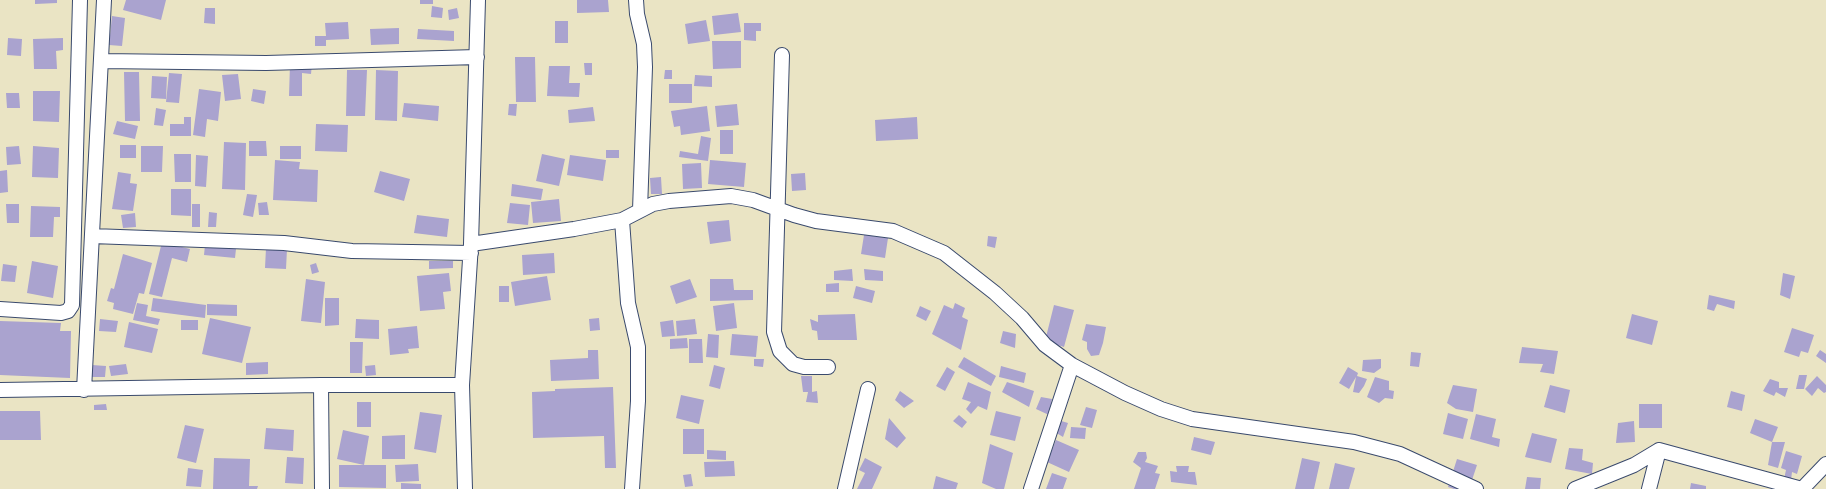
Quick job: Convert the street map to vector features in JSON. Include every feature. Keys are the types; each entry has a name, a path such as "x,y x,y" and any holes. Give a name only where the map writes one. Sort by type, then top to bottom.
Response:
{"street":[{"path":"0,309 61,313 68,311 72,304 80,0"},
{"path":"84,390 104,0"},
{"path":"466,489 462,385 471,249 478,0"},
{"path":"636,0 637,14 644,44 645,67 640,210"},
{"path":"782,55 774,332 780,351 793,364 804,367 828,367"},
{"path":"101,61 266,63 477,57"},
{"path":"92,236 284,243 352,251 471,249 622,220 653,204 669,201 731,196 753,200 794,215 816,221 893,231 944,253 995,293 1022,318 1044,345 1072,365 1125,393 1161,409 1192,419 1354,442 1400,454 1476,489"},
{"path":"622,220 628,303 638,347 638,401 632,489"},
{"path":"1031,489 1072,365"},
{"path":"0,390 84,390 321,385 462,385"},
{"path":"321,385 322,489"},
{"path":"845,489 868,389"},
{"path":"1648,489 1659,450"},
{"path":"1575,489 1634,465 1659,450 1802,489 1826,464"}],"building":[{"path":"35,0 57,0 57,3 35,4"},
{"path":"126,0 166,0 161,20 123,10"},
{"path":"420,0 433,0 433,4 420,4"},
{"path":"577,0 608,0 609,12 577,13"},
{"path":"432,6 443,8 442,18 431,17"},
{"path":"205,8 215,8 215,24 204,23"},
{"path":"457,8 459,18 449,20 448,10"},
{"path":"738,13 741,32 714,35 712,16"},
{"path":"112,16 125,18 122,46 109,45"},
{"path":"706,20 710,41 688,44 685,24"},
{"path":"555,21 568,21 568,43 555,43"},
{"path":"348,22 349,39 326,40 326,46 315,46 315,36 326,36 325,23"},
{"path":"744,23 761,23 761,31 756,31 756,41 744,40"},
{"path":"399,28 399,44 371,45 370,29"},
{"path":"418,29 454,31 454,41 417,39"},
{"path":"8,38 22,39 21,56 7,55"},
{"path":"63,38 63,50 56,51 57,69 34,69 33,39"},
{"path":"712,41 741,41 741,68 713,69"},
{"path":"515,57 535,57 536,102 516,102"},
{"path":"584,63 592,63 592,75 585,75"},
{"path":"290,64 312,64 311,74 302,73 302,96 289,96"},
{"path":"549,66 570,66 569,83 580,83 579,97 547,96"},
{"path":"347,70 367,70 365,116 346,116"},
{"path":"376,70 398,71 397,121 375,120"},
{"path":"665,70 672,70 672,79 664,79"},
{"path":"124,72 139,72 140,121 125,121"},
{"path":"169,73 182,74 179,103 166,102"},
{"path":"238,74 241,99 225,101 222,75"},
{"path":"695,75 712,76 712,87 694,86"},
{"path":"152,76 167,77 166,99 151,98"},
{"path":"669,84 692,84 692,103 669,103"},
{"path":"199,89 221,92 218,121 207,119 205,137 193,135"},
{"path":"253,89 266,91 264,104 251,101"},
{"path":"33,91 60,91 59,122 33,121"},
{"path":"6,93 19,93 20,108 7,108"},
{"path":"404,103 439,106 438,121 402,117"},
{"path":"509,104 517,104 516,116 508,115"},
{"path":"737,104 739,125 717,127 715,106"},
{"path":"707,106 710,131 681,135 680,126 674,127 671,111"},
{"path":"593,107 595,121 569,123 568,110"},
{"path":"156,108 166,110 163,126 154,125"},
{"path":"184,117 191,117 191,136 170,136 170,124 184,124"},
{"path":"917,117 918,139 876,141 875,120"},
{"path":"117,121 138,126 135,139 113,134"},
{"path":"316,124 348,125 347,152 315,151"},
{"path":"720,130 733,130 733,154 720,154"},
{"path":"701,136 711,138 708,161 679,157 680,151 698,154"},
{"path":"249,141 266,141 267,156 249,156"},
{"path":"224,142 246,143 245,190 222,189"},
{"path":"120,145 136,145 136,158 120,158"},
{"path":"19,146 21,164 7,165 6,147"},
{"path":"33,146 59,148 58,178 32,177"},
{"path":"141,146 163,146 162,172 141,172"},
{"path":"280,146 301,146 301,159 280,159"},
{"path":"606,150 619,150 619,158 606,158"},
{"path":"174,154 191,154 191,182 175,182"},
{"path":"542,154 565,159 559,186 536,181"},
{"path":"196,155 208,156 206,187 195,186"},
{"path":"570,155 606,160 603,181 567,175"},
{"path":"275,160 300,162 299,169 318,170 317,202 273,200"},
{"path":"710,160 746,163 744,187 708,184"},
{"path":"701,163 702,188 683,189 682,164"},
{"path":"7,170 8,192 0,193 0,171"},
{"path":"380,171 410,179 404,201 374,192"},
{"path":"118,172 131,174 130,183 137,184 133,211 112,209"},
{"path":"805,173 806,190 792,191 791,174"},
{"path":"661,177 662,194 651,194 650,178"},
{"path":"512,184 543,189 541,200 511,196"},
{"path":"171,189 191,189 191,216 171,215"},
{"path":"247,194 257,195 253,217 243,215"},
{"path":"559,199 561,221 533,223 531,202"},
{"path":"267,202 269,215 259,215 258,203"},
{"path":"510,203 530,205 528,225 507,223"},
{"path":"6,204 19,204 19,223 7,223"},
{"path":"192,204 200,204 200,227 192,227"},
{"path":"31,206 60,207 60,217 54,217 53,237 30,237"},
{"path":"209,212 217,213 216,227 208,227"},
{"path":"135,213 136,227 123,228 121,215"},
{"path":"417,215 449,219 447,237 414,233"},
{"path":"729,220 731,241 710,244 707,222"},
{"path":"864,235 888,238 885,258 861,254"},
{"path":"988,236 997,237 995,248 987,246"},
{"path":"162,242 190,249 187,262 172,258 162,297 149,294"},
{"path":"205,245 236,249 235,258 204,255"},
{"path":"266,248 287,249 286,269 265,268"},
{"path":"554,253 555,273 523,275 522,255"},
{"path":"123,254 152,263 144,294 139,293 133,314 113,309 114,303 107,301 111,288 114,289"},
{"path":"32,261 58,266 53,298 27,293"},
{"path":"429,261 453,261 453,268 429,269"},
{"path":"316,263 319,272 312,274 310,265"},
{"path":"3,264 17,266 15,282 1,281"},
{"path":"852,269 853,281 834,280 834,271"},
{"path":"864,269 883,271 883,281 865,280"},
{"path":"449,273 451,291 443,292 445,309 420,311 417,276"},
{"path":"1783,273 1795,276 1790,299 1780,295"},
{"path":"547,276 551,300 515,306 511,282"},
{"path":"306,279 325,282 321,323 301,321"},
{"path":"690,279 697,297 676,304 670,286"},
{"path":"710,279 733,279 734,290 753,290 753,300 710,301"},
{"path":"839,283 839,292 826,292 826,284"},
{"path":"499,286 509,286 509,302 499,302"},
{"path":"856,286 875,291 872,303 853,298"},
{"path":"1709,295 1735,301 1734,309 1717,304 1714,311 1707,309"},
{"path":"153,298 206,305 205,318 151,311"},
{"path":"325,298 339,298 339,325 325,326"},
{"path":"137,303 148,305 146,316 160,319 158,325 133,320"},
{"path":"734,303 737,328 716,331 713,306"},
{"path":"955,303 965,308 962,317 968,320 961,350 932,334 944,305 953,309"},
{"path":"207,304 237,305 237,316 207,315"},
{"path":"1054,305 1074,310 1064,347 1045,341"},
{"path":"920,306 931,311 926,321 916,316"},
{"path":"855,314 857,340 818,340 817,331 812,330 810,319 818,322 818,315"},
{"path":"1632,314 1658,321 1652,345 1626,338"},
{"path":"210,318 251,327 242,363 202,354"},
{"path":"599,318 600,330 590,331 589,319"},
{"path":"100,319 118,321 116,332 99,331"},
{"path":"356,319 379,320 379,339 355,338"},
{"path":"695,319 697,334 677,336 676,321"},
{"path":"181,320 198,320 198,330 181,330"},
{"path":"673,320 675,336 662,337 660,322"},
{"path":"0,321 61,323 60,331 71,331 70,378 0,375"},
{"path":"129,322 158,329 152,353 124,347"},
{"path":"1086,324 1106,327 1099,355 1091,356 1087,349 1087,342 1082,340"},
{"path":"417,326 419,348 408,349 409,353 390,355 388,329"},
{"path":"1792,328 1814,335 1808,353 1801,351 1799,357 1784,352"},
{"path":"1003,331 1016,334 1015,348 1000,343"},
{"path":"708,334 719,335 718,358 706,357"},
{"path":"732,334 758,336 756,357 730,355"},
{"path":"687,338 688,348 670,349 670,339"},
{"path":"689,339 702,339 703,363 689,363"},
{"path":"350,342 363,342 362,373 350,373"},
{"path":"1522,347 1558,351 1554,374 1540,372 1543,364 1519,363"},
{"path":"588,350 598,350 599,379 551,381 550,360 588,358"},
{"path":"1820,350 1826,354 1826,363 1816,356"},
{"path":"1411,352 1421,353 1419,367 1410,366"},
{"path":"964,357 996,376 991,386 958,367"},
{"path":"754,359 764,359 763,367 754,366"},
{"path":"1381,359 1381,368 1374,373 1362,371 1363,360"},
{"path":"268,362 268,374 246,375 246,363"},
{"path":"126,364 128,374 111,376 109,366"},
{"path":"92,365 106,366 105,377 91,377"},
{"path":"375,365 376,375 366,376 365,366"},
{"path":"714,365 725,368 720,389 709,386"},
{"path":"1001,366 1026,373 1024,383 999,377"},
{"path":"947,367 955,372 945,391 936,386"},
{"path":"1348,367 1358,373 1357,376 1367,379 1359,393 1353,392 1356,377 1349,389 1339,383"},
{"path":"1799,375 1807,375 1804,389 1796,389"},
{"path":"801,376 812,376 812,392 817,391 818,403 806,402 808,392 803,392"},
{"path":"1817,376 1826,385 1826,392 1824,393 1818,388 1812,396 1805,389"},
{"path":"1375,377 1389,381 1389,390 1394,391 1393,399 1385,398 1379,403 1367,397"},
{"path":"1770,379 1779,382 1779,388 1788,388 1785,397 1776,392 1774,396 1763,391"},
{"path":"968,382 991,392 987,410 978,406 971,414 966,409 971,402 962,399"},
{"path":"1007,382 1034,391 1029,407 1002,392"},
{"path":"1453,385 1477,389 1473,412 1456,409 1447,403"},
{"path":"1550,385 1570,390 1565,413 1544,407"},
{"path":"613,387 616,468 605,468 604,436 533,438 532,392 555,391 555,389"},
{"path":"900,391 914,401 904,408 895,400"},
{"path":"1731,391 1745,395 1742,411 1727,407"},
{"path":"681,395 704,400 699,424 676,418"},
{"path":"1041,397 1052,399 1049,415 1036,409"},
{"path":"357,402 371,402 371,427 357,427"},
{"path":"106,404 107,410 94,410 94,405"},
{"path":"1639,404 1662,404 1662,428 1639,428"},
{"path":"1086,407 1097,410 1092,428 1080,425"},
{"path":"0,411 40,411 41,440 0,440"},
{"path":"996,411 1021,417 1015,441 990,435"},
{"path":"420,412 442,415 436,453 414,449"},
{"path":"1448,413 1468,419 1463,439 1443,434"},
{"path":"1476,414 1496,419 1492,437 1500,439 1499,447 1470,439"},
{"path":"959,415 967,422 962,428 953,421"},
{"path":"889,418 906,438 897,448 885,439"},
{"path":"1755,419 1778,427 1772,442 1750,433"},
{"path":"1058,420 1068,423 1063,437 1055,432"},
{"path":"1634,421 1635,442 1616,443 1618,423"},
{"path":"185,425 204,429 196,463 177,458"},
{"path":"1071,427 1086,428 1085,439 1070,438"},
{"path":"266,428 294,430 293,451 264,449"},
{"path":"683,429 704,429 704,454 683,454"},
{"path":"343,430 369,436 364,465 337,459"},
{"path":"1532,433 1557,439 1551,463 1525,457"},
{"path":"405,435 405,459 382,459 382,436"},
{"path":"1194,437 1215,442 1211,455 1191,450"},
{"path":"1056,440 1079,450 1069,472 1047,462"},
{"path":"1772,442 1785,442 1778,468 1768,465"},
{"path":"990,444 1013,453 1004,489 996,489 982,483"},
{"path":"1569,448 1583,449 1582,460 1593,463 1592,474 1565,469"},
{"path":"707,450 726,451 726,460 707,459"},
{"path":"1786,451 1802,456 1797,474 1792,472 1791,480 1784,479 1786,470 1781,468"},
{"path":"1138,452 1146,452 1147,458 1145,462 1158,466 1155,473 1160,474 1155,489 1134,489 1141,468 1133,462"},
{"path":"287,457 304,458 303,484 285,483"},
{"path":"214,458 250,459 249,486 258,486 257,489 213,489"},
{"path":"865,458 882,467 872,489 857,489 865,473 859,470"},
{"path":"1302,458 1320,462 1314,489 1295,489"},
{"path":"1457,459 1477,465 1472,480 1475,489 1454,489 1448,487"},
{"path":"734,461 735,476 705,477 704,462"},
{"path":"1335,463 1355,468 1349,489 1329,489"},
{"path":"418,464 419,481 396,482 395,465"},
{"path":"339,465 386,465 386,488 339,487"},
{"path":"1176,466 1189,466 1188,472 1195,472 1197,485 1171,482 1170,471 1177,472"},
{"path":"188,468 203,470 201,487 186,486"},
{"path":"1052,473 1067,478 1063,489 1046,489"},
{"path":"691,474 693,486 685,487 683,475"},
{"path":"936,476 958,483 956,489 933,489"},
{"path":"1527,477 1541,478 1540,489 1525,489"},
{"path":"401,483 421,484 421,489 401,489"},
{"path":"1691,483 1706,486 1706,489 1690,489"}]}
